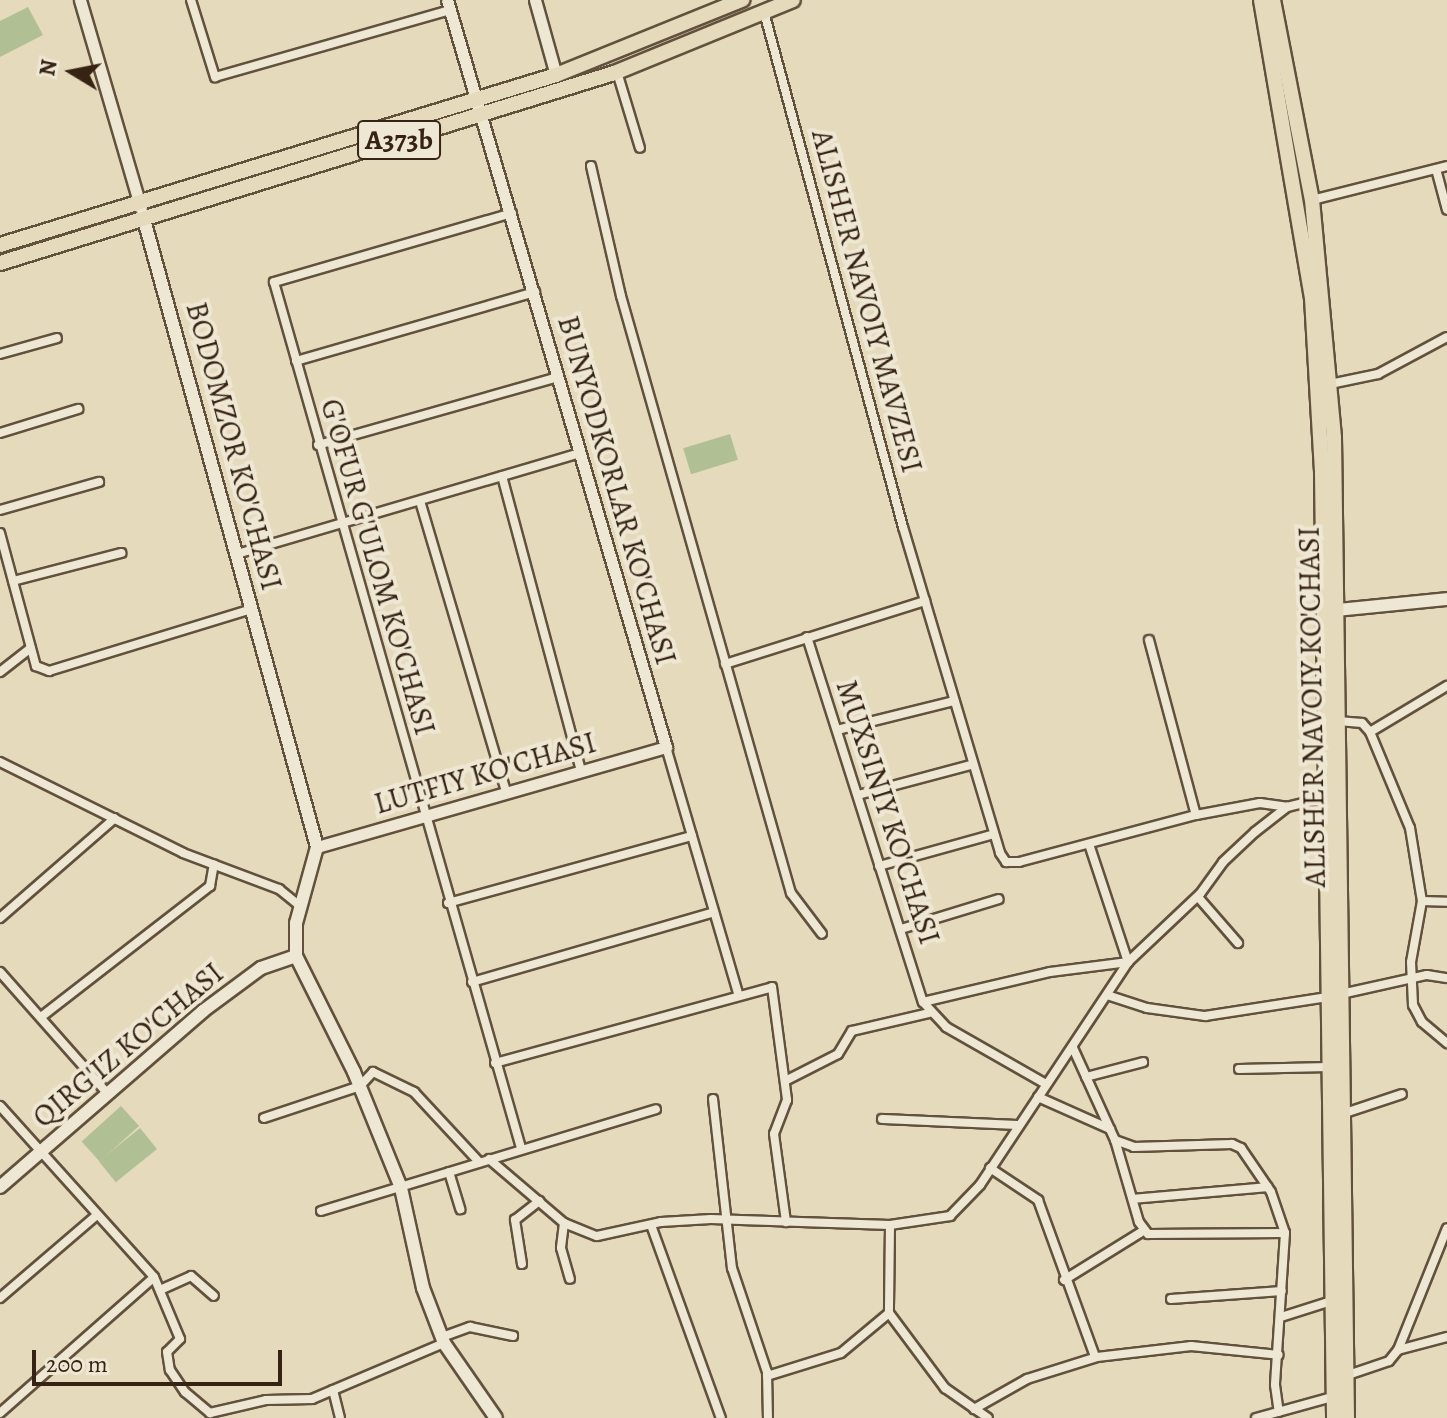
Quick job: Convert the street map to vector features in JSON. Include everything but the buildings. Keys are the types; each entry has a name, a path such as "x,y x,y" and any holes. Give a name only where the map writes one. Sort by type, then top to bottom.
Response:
{"main road":[{"name":"A373b","path":"0,263 141,210 556,75 742,0"},
{"name":"A373b","path":"0,245 141,210 481,117 617,72 793,0"},
{"name":"ALISHER NAVOIY KO'CHASI","path":"1261,0 1312,298 1338,721 1335,996 1329,1067 1331,1301 1338,1377"},
{"name":"ALISHER NAVOIY KO'CHASI","path":"1273,0 1312,200 1330,384 1331,611 1327,797 1342,1115 1339,1408"},
{"name":"BODOMZOR KO'CHASI","path":"141,210 317,847"},
{"path":"1331,611 1447,599"},
{"path":"317,847 300,906 296,956 360,1086 401,1188 423,1288 443,1340 496,1418"},
{"name":"QIRG'IZ KO'CHASI","path":"0,1187 214,1003 261,968 296,956"}],"street":[{"name":"BODOMZOR KO'CHASI","path":"80,0 141,210"},
{"path":"191,0 215,77 449,5"},
{"path":"535,0 556,75"},
{"name":"BUNYODKORLAR KO'CHASI","path":"449,5 738,993"},
{"name":"ALISHER NAVOIY MAVZESI","path":"764,12 925,601"},
{"path":"617,72 640,148"},
{"path":"591,166 621,296 791,893 822,934"},
{"path":"1312,200 1447,166"},
{"path":"1436,169 1447,210"},
{"name":"G'OFUR G'ULOM KO'CHASI","path":"512,213 274,282 340,525 521,1148"},
{"path":"296,361 535,292"},
{"path":"1330,384 1378,374 1447,337"},
{"path":"0,354 57,338"},
{"path":"318,445 559,377"},
{"path":"0,433 78,409"},
{"path":"237,554 580,453"},
{"path":"502,476 581,770"},
{"path":"0,510 99,482"},
{"path":"420,501 506,791"},
{"path":"0,533 3,557 13,581 36,666 49,671 252,609"},
{"path":"13,581 121,553"},
{"path":"725,664 925,601 991,835 1006,862 1089,844 1196,815 1260,803 1287,807 1327,797"},
{"name":"MUXSINIY KO'CHASI","path":"807,637 929,1013"},
{"path":"1149,640 1196,815"},
{"path":"0,672 31,648"},
{"path":"1370,732 1447,686"},
{"path":"837,730 954,701"},
{"path":"1338,721 1362,723 1370,732 1410,828 1422,901 1411,981 1413,1005 1422,1022 1447,1043"},
{"name":"LUTFIY KO'CHASI","path":"317,847 423,814 666,747"},
{"path":"0,762 214,864 279,889 300,906"},
{"path":"858,795 971,765"},
{"path":"264,1118 360,1086 373,1072 400,1083 434,1110 484,1160 564,1223 597,1236 651,1225 728,1220 890,1225 950,1216 963,1207 1073,1048 1128,962 1198,897 1223,862 1287,807"},
{"path":"0,918 115,818"},
{"path":"879,866 991,835"},
{"path":"448,903 692,836"},
{"path":"1089,844 1128,962"},
{"path":"41,1017 210,886 214,864"},
{"path":"1198,897 1238,943"},
{"path":"901,929 999,899"},
{"path":"1422,901 1447,902"},
{"path":"472,982 714,912"},
{"path":"923,1002 1050,972 1128,962"},
{"path":"0,972 108,1094"},
{"path":"1107,995 1147,1008 1205,1016 1335,996 1427,975 1447,978"},
{"path":"495,1063 738,993 772,987 787,1100 774,1134 786,1222"},
{"path":"785,1081 838,1054 852,1031 929,1013 1046,1084"},
{"path":"1073,1048 1115,1140 1143,1231"},
{"path":"1086,1077 1143,1062"},
{"path":"1239,1069 1329,1067"},
{"path":"1342,1115 1402,1094"},
{"path":"1038,1097 1110,1129"},
{"path":"713,1099 737,1293 767,1376 768,1418"},
{"path":"0,1106 154,1277 180,1339 167,1352 170,1370 185,1392 210,1413 266,1400 300,1401 333,1390 470,1327 513,1336"},
{"path":"321,1211 656,1109"},
{"path":"882,1119 1019,1125"},
{"path":"1115,1140 1134,1147 1232,1144 1241,1148 1267,1187 1285,1233 1279,1412"},
{"path":"990,1168 1038,1200 1064,1280 1095,1357"},
{"path":"449,1172 460,1209"},
{"path":"1133,1199 1267,1187"},
{"path":"522,1264 515,1220 539,1201"},
{"path":"0,1298 97,1215"},
{"path":"564,1223 561,1248 570,1279"},
{"path":"651,1225 721,1418"},
{"path":"890,1225 889,1313 945,1388 988,1418"},
{"path":"1338,1377 1389,1361 1398,1350 1435,1265 1447,1228"},
{"path":"1064,1280 1143,1231 1285,1233"},
{"path":"1435,1265 1447,1264"},
{"path":"160,1290 191,1276 214,1296"},
{"path":"0,1413 154,1277"},
{"path":"1171,1299 1282,1291"},
{"path":"1281,1317 1331,1301"},
{"path":"767,1376 841,1353 889,1313"},
{"path":"1398,1350 1447,1337"},
{"path":"974,1409 1027,1379 1095,1357 1191,1346 1279,1355"},
{"path":"333,1390 340,1418"},
{"path":"1256,1418 1279,1412 1339,1408"}],"green space":[{"path":"28,7 43,35 0,57 0,21"},
{"path":"730,434 738,460 691,474 683,448"},
{"path":"121,1106 139,1126 100,1162 82,1141"},
{"path":"140,1128 157,1149 116,1182 99,1161"}]}
